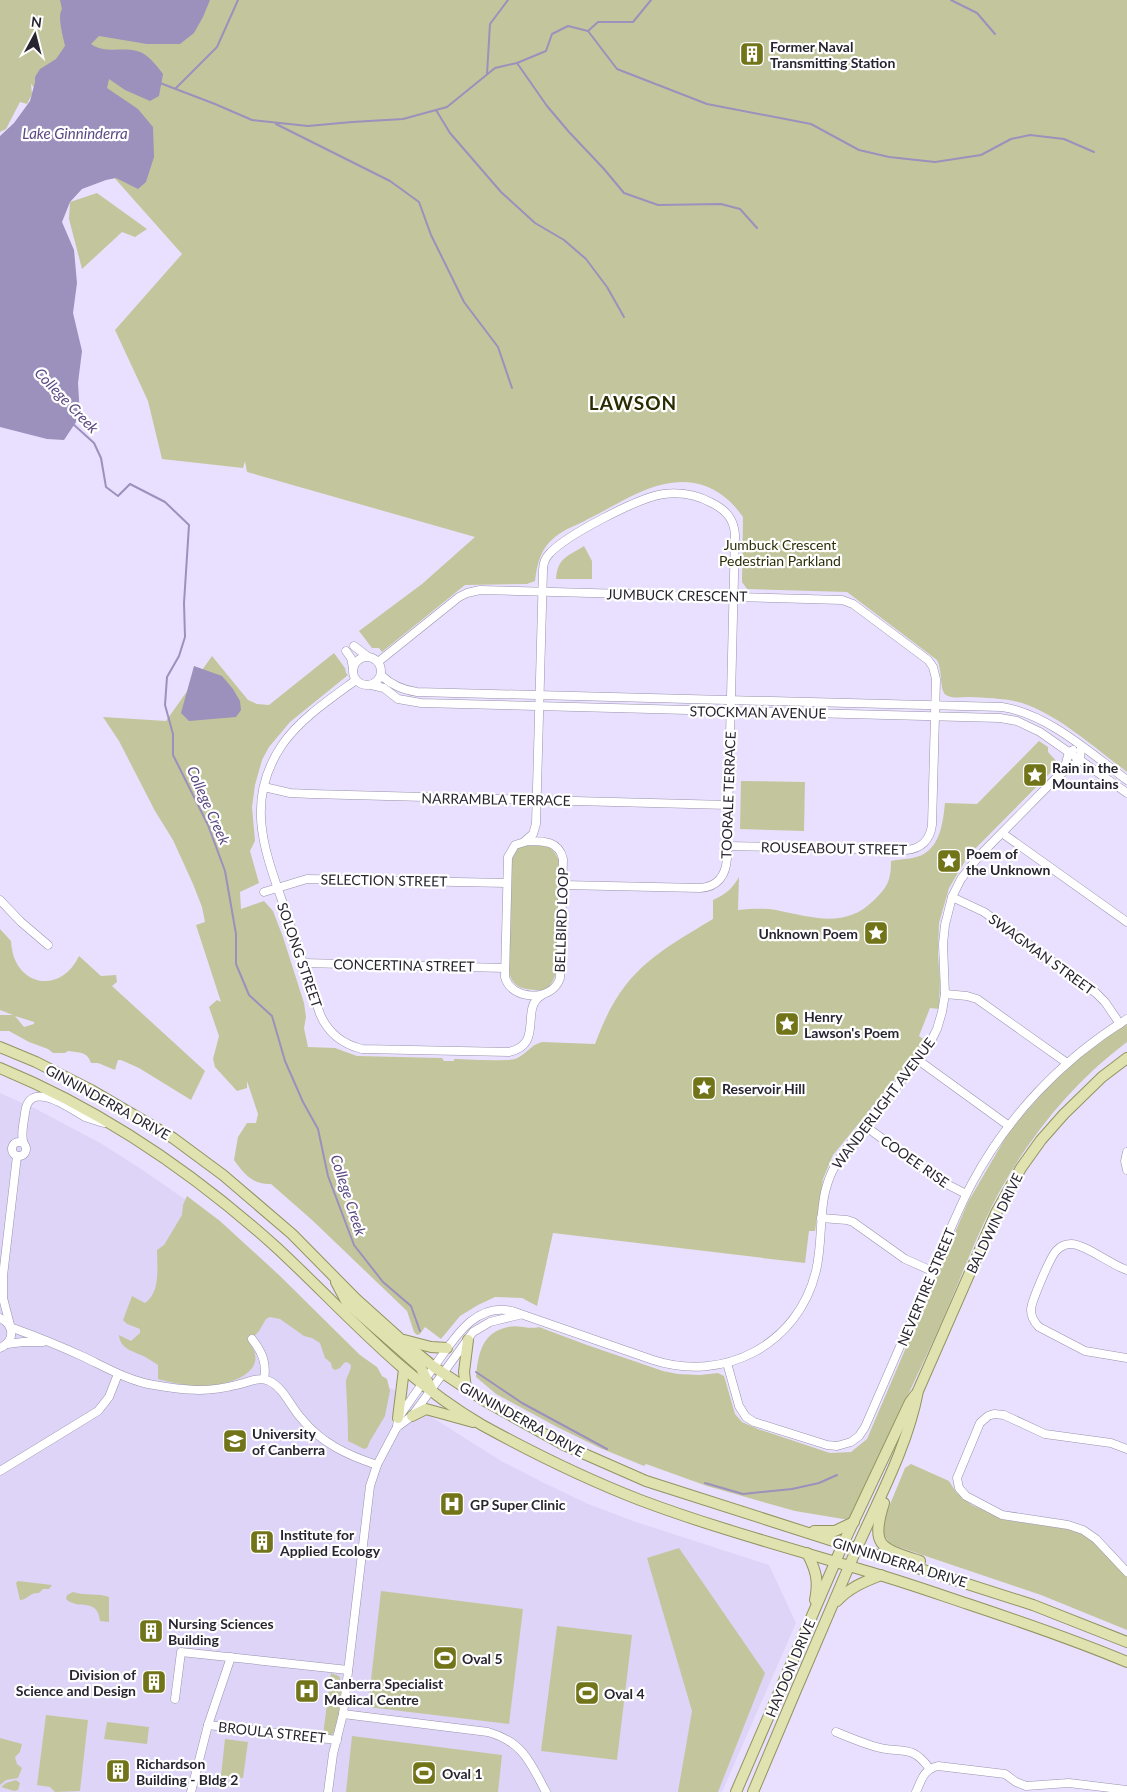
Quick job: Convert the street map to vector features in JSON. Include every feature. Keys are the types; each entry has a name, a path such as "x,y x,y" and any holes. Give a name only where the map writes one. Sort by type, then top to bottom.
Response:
{"main road":[{"name":"GINNINDERRA DRIVE","path":"0,1047 36,1062 91,1090 172,1138 237,1187 292,1234 332,1275 434,1367 466,1389 564,1446 646,1481 1033,1605 1127,1642"},
{"name":"BALDWIN DRIVE","path":"843,1544 910,1402 918,1391 989,1228 1017,1176 1042,1140 1064,1114 1096,1083 1127,1058"},
{"name":"GINNINDERRA DRIVE","path":"0,1068 46,1089 117,1128 187,1173 277,1248 404,1369 424,1380 431,1390 479,1423 558,1465 639,1500 718,1527 881,1575 1026,1623 1127,1662"},
{"path":"332,1275 347,1303 418,1365 424,1380"},
{"path":"401,1339 430,1347 447,1348"},
{"path":"466,1389 464,1372 468,1340"},
{"path":"398,1422 404,1369"},
{"name":"BALDWIN DRIVE","path":"857,1548 897,1461 914,1412 918,1391"},
{"path":"412,1416 426,1409 479,1423"},
{"path":"897,1461 877,1523 879,1539 889,1550 972,1578 1033,1605"},
{"path":"796,1529 831,1532 854,1522"},
{"name":"HAYDON DRIVE","path":"736,1792 843,1544"},
{"name":"HAYDON DRIVE","path":"753,1792 857,1548"},
{"path":"807,1553 816,1569 817,1589 811,1618"},
{"path":"832,1606 846,1591 857,1584 881,1575"}],"street":[{"name":"TOORALE TERRACE","path":"536,824 544,562 549,554 560,544 642,499 664,494 680,493 709,501 726,512 732,520 735,535 725,872 717,883 709,887 700,888 563,885"},
{"name":"JUMBUCK CRESCENT","path":"378,662 467,592 480,590 838,599 849,602 928,660 936,675 935,710"},
{"path":"346,651 351,658 356,680 363,684 371,684 379,679 381,667 378,662 354,646"},
{"path":"353,668 357,660 367,656"},
{"name":"STOCKMAN AVENUE","path":"381,674 395,685 411,691 731,700 935,710 1017,721 1040,732 1127,793"},
{"name":"SOLONG STREET","path":"356,680 300,724 288,738 273,761 264,787 260,816 262,836 278,887 326,1025 334,1035 344,1042 362,1049 509,1052 518,1050 527,1040 530,1032 532,1010 535,1001 542,994"},
{"name":"STOCKMAN AVENUE","path":"371,684 384,688 398,699 413,702 731,711 935,710 1002,707 1020,710 1046,722 1127,780"},
{"name":"ROUSEABOUT STREET","path":"727,846 906,850 921,846 929,837 932,829 935,710"},
{"path":"1069,752 1081,747 1080,760"},
{"name":"WANDERLIGHT AVENUE","path":"1058,776 1066,763 1069,752"},
{"name":"WANDERLIGHT AVENUE","path":"328,1792 333,1754 343,1714 370,1486 377,1465 398,1422 424,1380 447,1348 462,1328 479,1316 505,1310 662,1363 680,1367 699,1367 727,1363 745,1357 762,1348 784,1329 806,1298 816,1271 824,1192 830,1175 839,1159 918,1060 936,1029 945,994 944,935 946,916 952,898 966,871 1058,776 1080,760"},
{"name":"NARRAMBLA TERRACE","path":"264,787 311,794 728,804"},
{"path":"532,1010 528,1000 507,984 505,968 509,854 515,845 525,841 533,834 536,824"},
{"name":"BELLBIRD LOOP","path":"536,824 541,838 558,848 562,856 560,978 554,989 542,994"},
{"path":"1002,833 1127,922"},
{"path":"525,841 546,842"},
{"name":"SELECTION STREET","path":"264,892 310,878 507,883"},
{"name":"SWAGMAN STREET","path":"952,898 984,912 1096,993 1105,1002 1120,1024"},
{"path":"0,900 21,922 48,945"},
{"name":"CONCERTINA STREET","path":"303,963 505,968"},
{"path":"521,994 542,994"},
{"path":"945,994 977,999 1067,1063"},
{"name":"NEVERTIRE STREET","path":"727,1363 738,1406 750,1419 827,1445 847,1444 859,1436 865,1427 966,1194 989,1155 1032,1097 1067,1063 1127,1019"},
{"path":"918,1060 1009,1126"},
{"path":"3,1346 11,1336 1,1285 17,1156 12,1152 12,1146 18,1142 24,1144 22,1137 29,1101 37,1096 49,1097 88,1118 117,1128"},
{"name":"COOEE RISE","path":"865,1126 939,1180 966,1194"},
{"path":"1127,1152 1125,1161 1127,1170"},
{"path":"821,1218 843,1219 853,1222 905,1259 932,1271"},
{"path":"1127,1270 1078,1245 1064,1245 1058,1248 1052,1256 1031,1308 1033,1319 1039,1326 1080,1348 1096,1354 1127,1358"},
{"name":"WANDERLIGHT AVENUE","path":"398,1422 412,1416 473,1332 490,1322 519,1315"},
{"path":"0,1318 10,1326 82,1356 118,1374 151,1384 179,1389 210,1391 264,1379 275,1384 301,1418 324,1440 346,1454 377,1465"},
{"path":"252,1339 263,1356 266,1370 264,1379"},
{"path":"3,1346 23,1342 47,1342"},
{"path":"0,1471 98,1411 108,1397 118,1374"},
{"path":"1127,1449 1111,1443 1045,1434 1008,1416 994,1414 988,1416 980,1423 959,1471 958,1482 959,1488 966,1496 1002,1515 1068,1525 1083,1530 1096,1539 1127,1572"},
{"path":"175,1699 181,1652 348,1670"},
{"path":"191,1792 208,1725 231,1657"},
{"path":"343,1714 488,1732 502,1736 527,1757 546,1792"},
{"name":"BROULA STREET","path":"208,1725 337,1740"},
{"path":"836,1732 875,1747 912,1752 920,1757 929,1768"},
{"path":"916,1792 924,1774 929,1768 940,1766 1005,1774 1026,1786 1069,1783 1094,1789 1127,1790"}],"shaded area":[{"name":"University of Canberra","path":"0,1093 36,1109 102,1144 186,1200 379,1385 393,1389 438,1421 501,1461 588,1504 633,1521 769,1565 796,1623 722,1792 0,1792"}],"green space":[{"name":"Jumbuck Crescent Pedestrian Parkland","path":"0,0 1127,0 1127,772 1077,733 1036,708 996,698 954,697 946,695 942,689 937,660 847,592 747,589 742,582 743,517 722,495 694,483 666,484 626,499 559,534 550,541 540,556 535,581 527,584 465,585 382,652 379,648 372,648 359,631 422,584 475,537 247,472 245,461 243,468 162,459 148,401 115,330 182,254 31,84 32,94 27,104 20,102 6,129 0,132"},
{"path":"97,193 147,229 135,237 122,232 82,269 69,219 70,202"},
{"path":"584,546 592,561 592,579 556,579 559,566 564,558"},
{"name":"Reservoir Hill","path":"334,653 348,675 290,722 269,747 262,760 255,785 252,807 255,841 250,851 259,883 240,892 241,909 264,901 273,911 304,1003 306,1017 304,1028 308,1047 335,1048 357,1056 442,1058 444,1061 454,1061 454,1059 503,1060 515,1059 534,1045 542,1042 595,1044 605,1020 627,983 655,956 713,919 713,900 728,891 739,877 738,910 771,909 827,919 851,915 862,910 885,888 889,879 891,861 919,856 928,851 940,832 945,803 977,804 1039,741 1048,747 1048,752 1058,763 968,856 949,888 939,923 939,1009 930,1008 919,1036 926,1041 833,1155 823,1179 815,1231 809,1231 805,1263 553,1233 537,1306 522,1298 495,1297 460,1316 441,1339 425,1327 417,1335 414,1332 407,1311 312,1220 271,1184 259,1183 250,1178 234,1160 238,1137 247,1123 256,1123 258,1114 247,1081 247,1088 237,1091 215,1067 213,1059 219,1036 209,1007 217,1000 221,1002 196,925 205,922 202,907 173,840 155,811 119,741 103,717 166,721 212,656 248,700 257,704 269,705"},
{"path":"741,781 805,782 804,831 740,829"},
{"path":"527,843 538,843 550,847 559,860 558,963 554,978 546,990 528,989 518,986 514,983 509,972 512,860 517,848"},
{"path":"0,929 11,941 14,956 20,968 28,976 50,981 61,977 71,969 79,956 101,976 116,975 117,982 112,986 205,1071 191,1100 139,1068 121,1060 118,1060 115,1070 98,1063 91,1063 85,1054 68,1051 65,1053 53,1053 9,1031 0,1031 0,1015 13,1015 0,1010","holes":["15,1016 34,1022 34,1024 24,1027"]},
{"path":"1127,1023 1127,1042 1090,1073 1057,1108 1014,1166 1002,1187 975,1243 934,1339 849,1520 795,1511 707,1486 646,1464 644,1466 600,1448 557,1427 496,1394 476,1377 480,1352 492,1334 512,1326 539,1327 663,1371 700,1375 718,1373 724,1376 735,1414 742,1422 830,1453 851,1452 867,1439 968,1202 1010,1130 1049,1086 1080,1057"},
{"path":"187,1196 220,1221 279,1275 360,1355 377,1367 382,1376 387,1379 390,1391 385,1416 367,1448 364,1449 348,1441 346,1382 351,1365 347,1362 335,1370 325,1358 320,1343 304,1336 280,1319 270,1317 266,1319 259,1331 249,1342 255,1353 255,1363 250,1370 232,1381 210,1386 174,1383 158,1379 158,1365 124,1346 119,1335 131,1341 140,1333 140,1329 127,1324 123,1320 132,1296 145,1303 154,1292 157,1278 157,1250 164,1245 182,1215 183,1205"},
{"path":"911,1464 949,1481 956,1492 972,1505 1006,1520 1074,1530 1090,1538 1127,1577 1127,1630 1041,1595 890,1544 884,1535 884,1519 905,1468"},
{"path":"679,1548 765,1673 718,1792 678,1792 692,1711 647,1558"},
{"path":"18,1581 52,1585 49,1589 43,1589 39,1593 20,1600 16,1583"},
{"name":"Oval 5","path":"381,1591 523,1609 509,1724 368,1707"},
{"path":"73,1592 109,1597 109,1622 100,1621 98,1613 91,1606 76,1604 66,1599 67,1595"},
{"name":"Oval 4","path":"557,1626 632,1635 617,1760 541,1751"},
{"path":"331,1673 339,1676 341,1695 336,1727 333,1734 328,1737 328,1735 323,1735"},
{"path":"46,1715 88,1720 80,1791 55,1792 50,1787 37,1785"},
{"path":"107,1722 149,1727 147,1744 104,1739"},
{"name":"Oval 1","path":"352,1736 502,1755 498,1792 346,1792"},
{"path":"0,1738 22,1744 20,1752 15,1757 17,1764 22,1768 18,1778 6,1780 0,1785"},
{"path":"225,1739 248,1742 243,1778 221,1776"},
{"path":"16,1780 20,1783 18,1790 14,1791 1,1787 6,1783"}],"water":[{"name":"Lake Ginninderra","path":"60,0 210,0 194,33 180,44 147,44 99,36 91,44 107,50 141,52 152,60 163,74 159,96 150,101 125,90 109,79 107,88 138,109 153,127 154,157 146,182 138,189 116,178 82,189 70,202 62,222 74,250 77,283 73,313 82,351 78,383 80,416 64,440 47,439 0,427 0,136 14,123 30,101 35,77 40,69 56,59 65,46 60,21 62,9"},
{"path":"194,666 222,676 233,689 240,701 241,710 236,717 189,721 181,713"}],"waterway":[{"path":"176,88 217,47 238,0"},
{"path":"487,74 490,24 508,0"},
{"path":"160,83 252,120 308,126 403,119 447,107 495,68 517,63 546,51 552,34 568,26 588,31 598,22 633,22 651,0"},
{"path":"951,0 977,13 995,34"},
{"path":"588,31 617,69 707,104 811,124 859,150 889,157 935,162 981,155 1011,139 1030,135 1064,139 1094,152"},
{"path":"517,63 547,106 624,193 658,205 721,204 740,209 757,228"},
{"path":"436,110 450,133 501,192 535,223 564,240 586,259 607,287 624,317"},
{"path":"276,124 390,181 419,202 431,235 464,302 498,347 512,388"},
{"name":"College Creek","path":"73,424 94,443 101,458 106,487 118,496 130,484 165,502 189,525 184,603 185,637 179,656 167,677 165,705 173,734 173,755 208,825 225,871 236,934 236,964 249,995 272,1016 285,1061 303,1102 318,1129 328,1176 354,1245 383,1282 411,1306 420,1331"},
{"path":"476,1372 522,1403 607,1449"},
{"path":"705,1483 743,1494 792,1489 819,1483 837,1475"}],"place":[{"name":"Former Naval Transmitting Station","path":"752,54"},
{"name":"Rain in the Mountains","path":"1035,775"},
{"name":"Poem of the Unknown","path":"949,861"},
{"name":"Unknown Poem","path":"876,933"},
{"name":"Henry Lawson's Poem","path":"787,1024"},
{"name":"Reservoir Hill","path":"704,1088"},
{"name":"University of Canberra","path":"235,1441"},
{"name":"GP Super Clinic","path":"452,1504"},
{"name":"Institute for Applied Ecology","path":"262,1542"},
{"name":"Nursing Sciences Building","path":"151,1631"},
{"name":"Oval 5","path":"445,1658"},
{"name":"Division of Science and Design","path":"154,1682"},
{"name":"Canberra Specialist Medical Centre","path":"307,1691"},
{"name":"Oval 4","path":"587,1693"},
{"name":"Richardson Building - Bldg 2","path":"118,1771"},
{"name":"Oval 1","path":"424,1773"}],"district":[{"name":"LAWSON","path":"633,402"}]}
